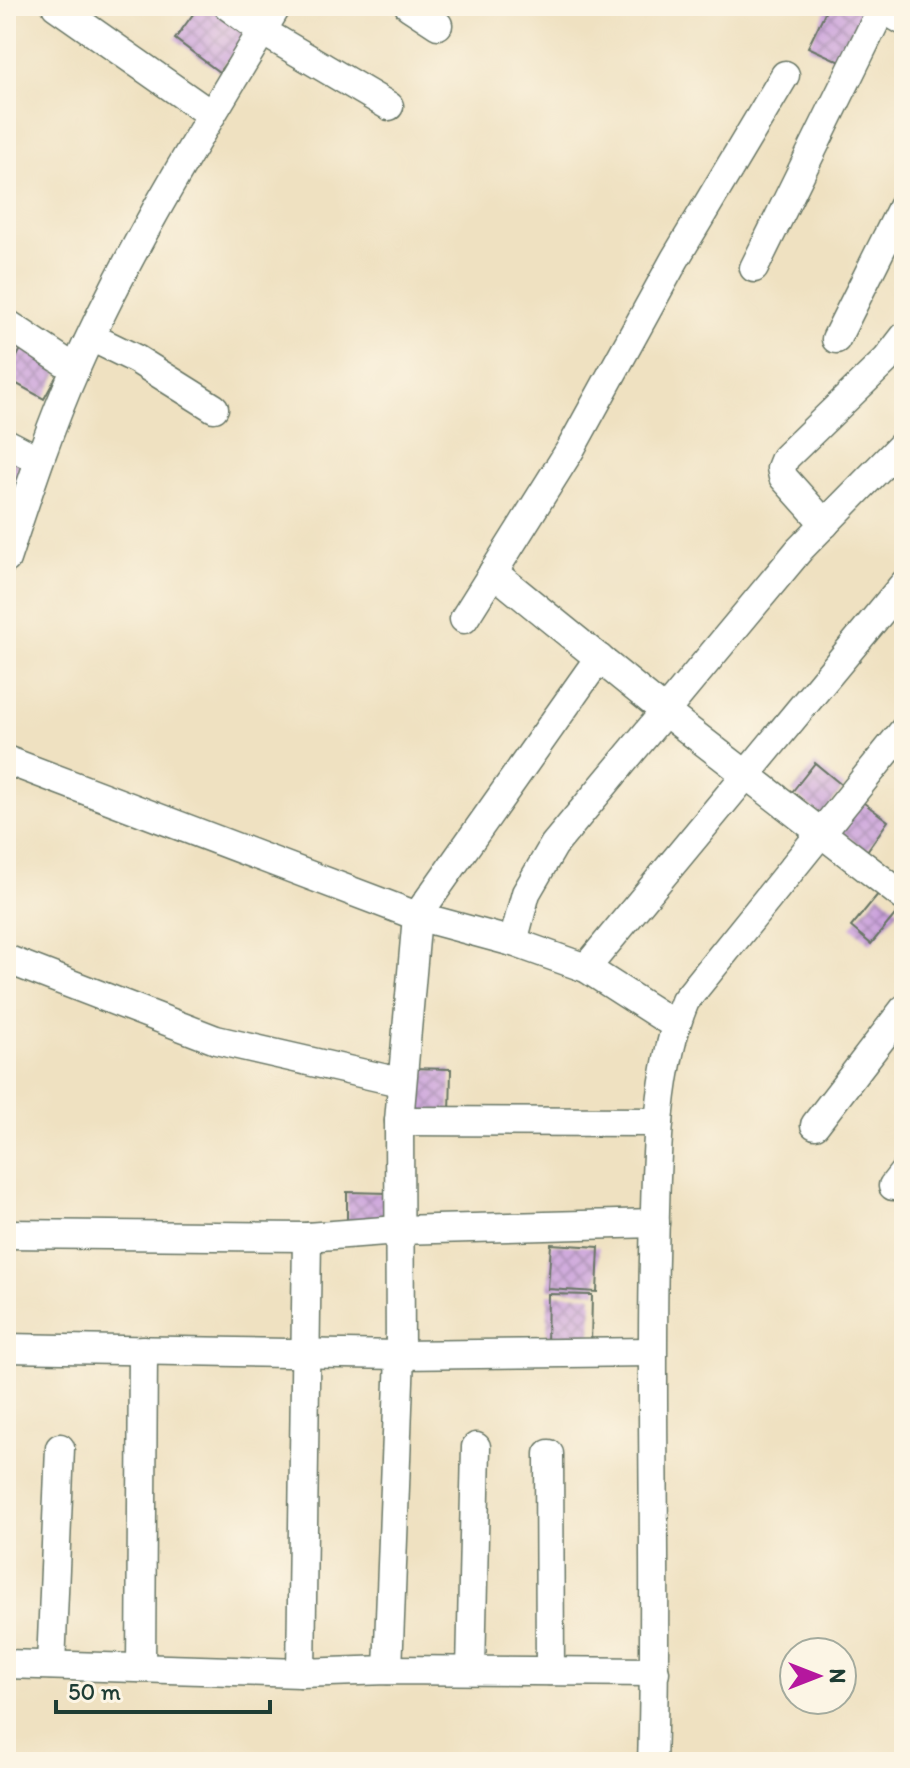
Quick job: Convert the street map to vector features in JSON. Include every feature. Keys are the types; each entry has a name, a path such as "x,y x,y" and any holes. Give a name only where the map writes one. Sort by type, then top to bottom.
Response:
{"street":[{"path":"56,6 210,114"},
{"path":"228,6 262,31 389,106"},
{"path":"6,559 39,460 75,369 131,257 210,114 277,6"},
{"path":"409,6 438,25"},
{"path":"754,268 888,12"},
{"path":"464,619 570,450 675,259 785,75"},
{"path":"836,339 904,203"},
{"path":"6,323 75,369"},
{"path":"91,337 136,359 214,408"},
{"path":"825,524 783,477 781,468 785,458 898,357"},
{"path":"6,443 39,460"},
{"path":"513,942 526,893 554,845 800,549 904,443"},
{"path":"493,572 664,711 904,897"},
{"path":"586,968 904,584"},
{"path":"388,1670 400,1355 400,1082 417,916 599,658"},
{"path":"652,1762 655,1672 652,1352 655,1223 659,1122 675,1025 685,1001 904,730"},
{"path":"6,760 417,916 513,942 586,968 675,1025"},
{"path":"6,959 216,1040 400,1082"},
{"path":"815,1125 904,1009"},
{"path":"399,1121 659,1122"},
{"path":"6,1234 307,1237 398,1230 655,1223"},
{"path":"301,1673 307,1237"},
{"path":"6,1348 400,1355 652,1352"},
{"path":"141,1668 143,1350"},
{"path":"471,1670 476,1447"},
{"path":"51,1665 60,1448"},
{"path":"549,1454 550,1671"},
{"path":"6,1664 301,1673 388,1670 655,1672"}],"building":[{"path":"199,6 209,6 247,34 219,72 175,39"},
{"path":"828,6 853,6 869,14 845,64 808,47"},
{"path":"24,343 63,364 44,399 6,378"},
{"path":"6,453 27,465 12,491 6,488"},
{"path":"815,763 844,787 822,816 792,792"},
{"path":"856,797 888,821 867,851 834,827"},
{"path":"879,893 899,910 871,944 851,927"},
{"path":"411,1068 451,1069 450,1115 410,1113"},
{"path":"347,1192 389,1193 389,1224 347,1224"},
{"path":"551,1244 599,1247 597,1292 548,1289"},
{"path":"548,1294 592,1295 591,1346 547,1345"}]}
